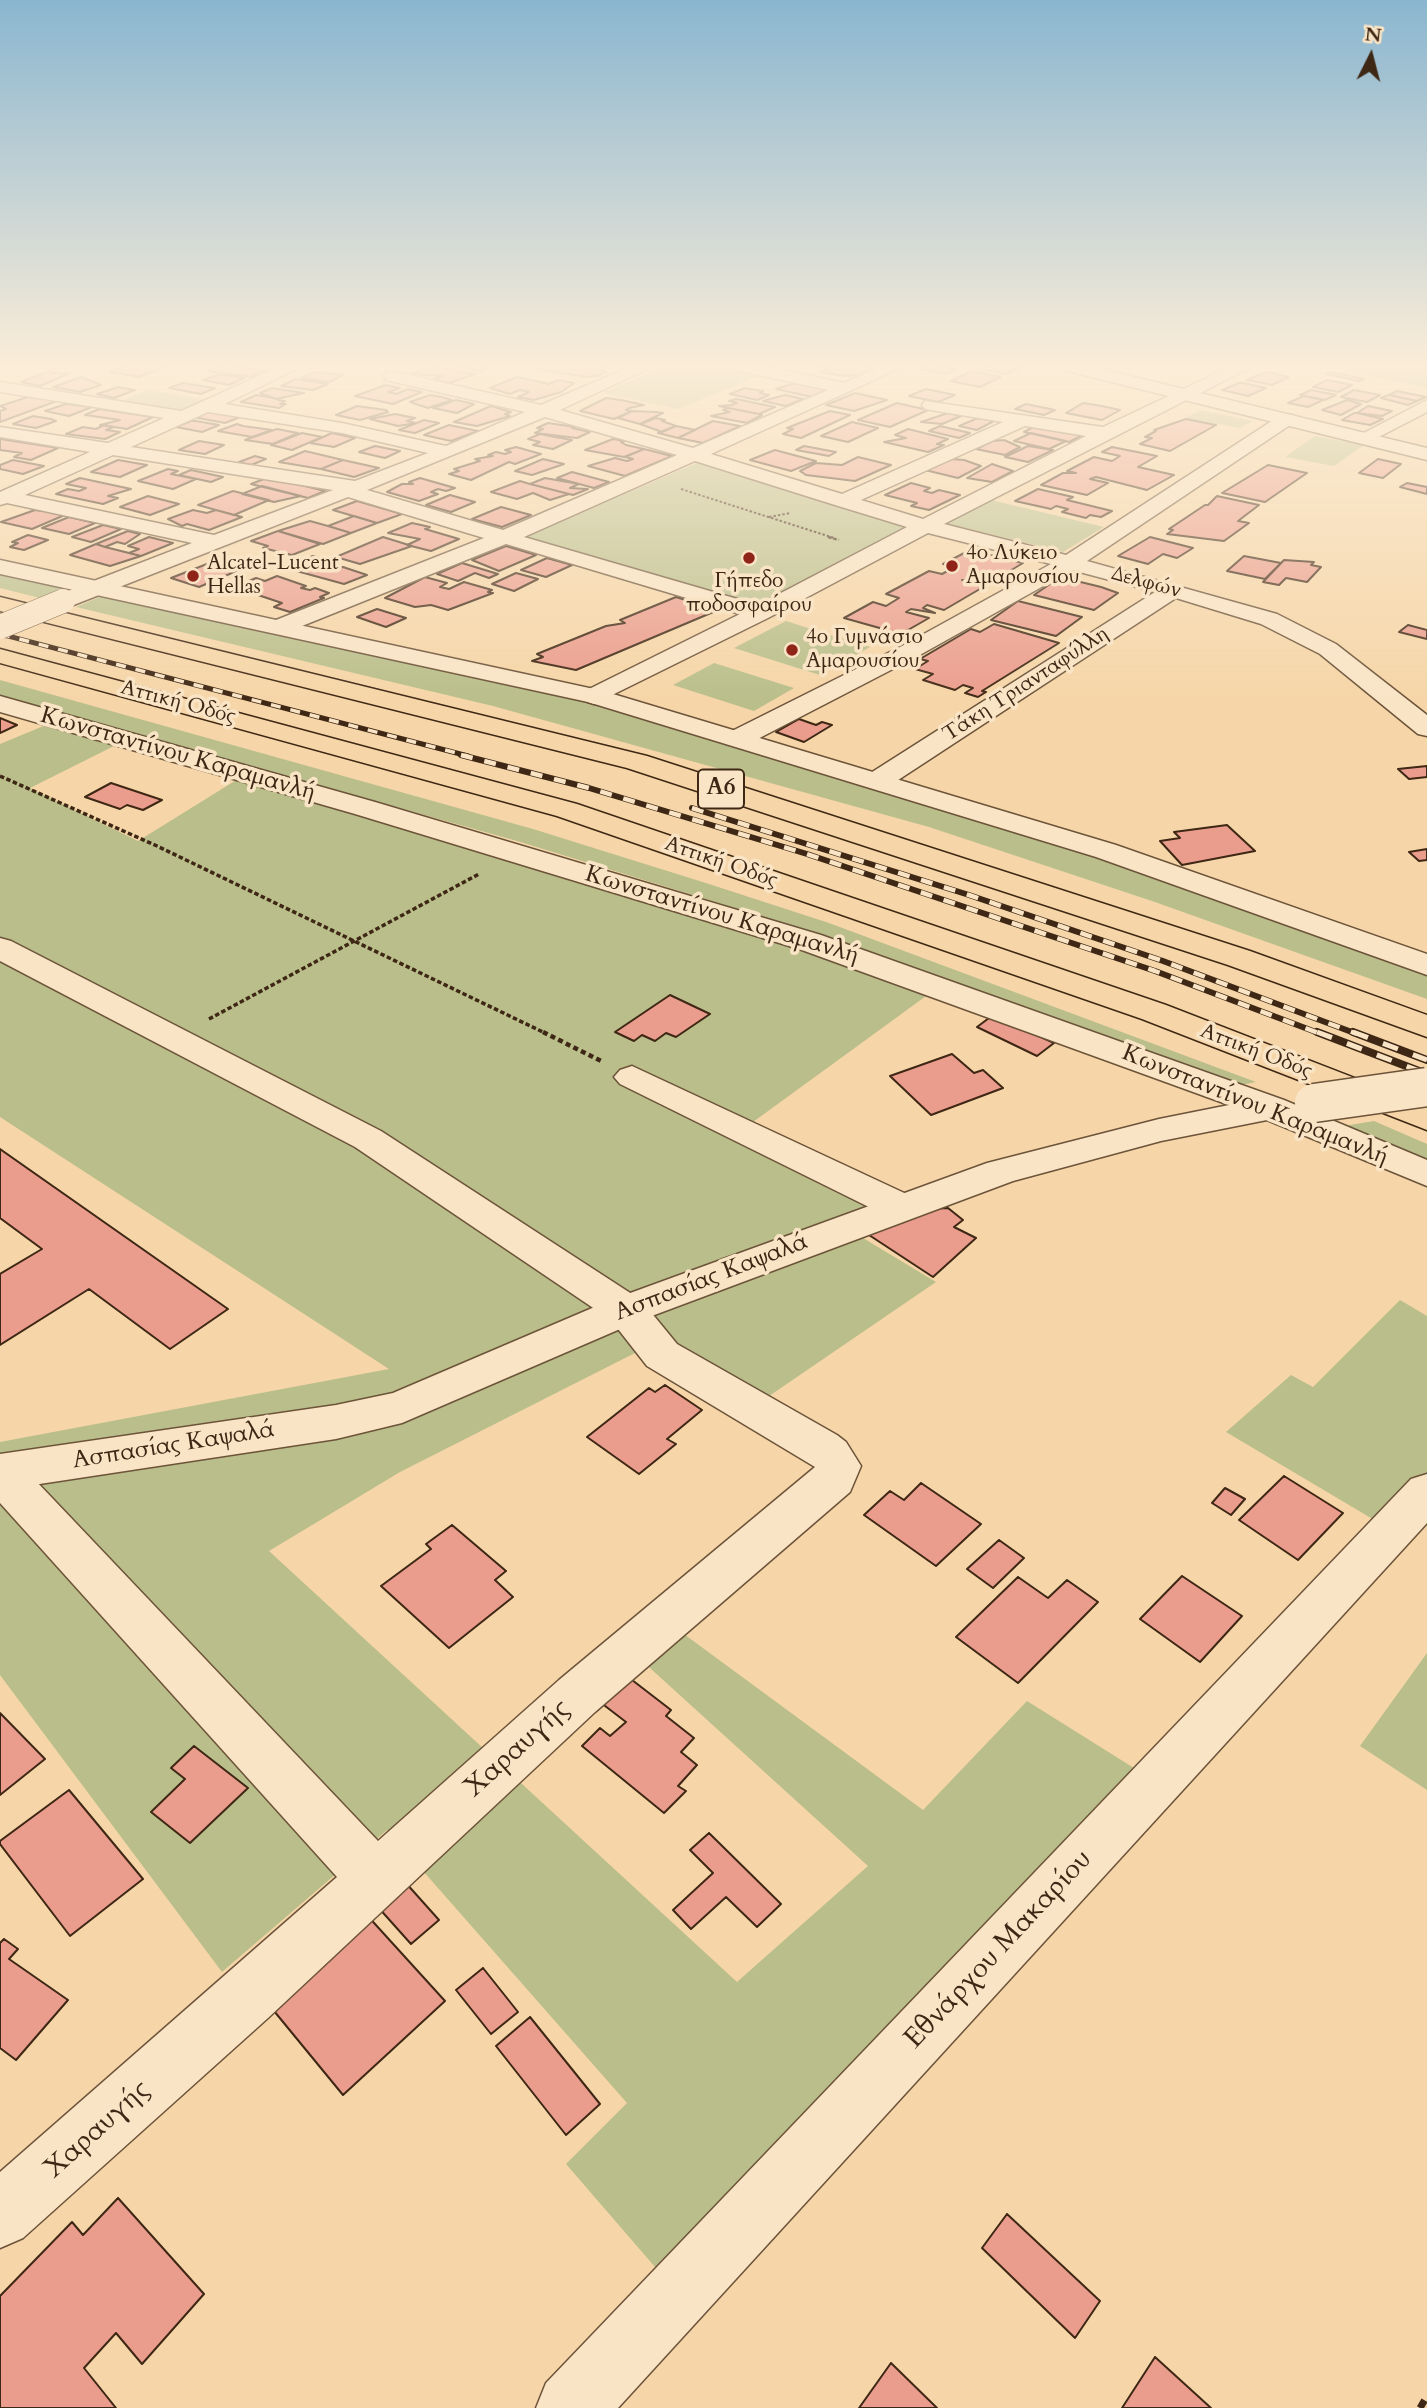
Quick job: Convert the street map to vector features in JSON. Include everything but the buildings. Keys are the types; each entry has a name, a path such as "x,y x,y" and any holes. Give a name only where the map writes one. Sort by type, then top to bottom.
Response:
{"highway":[{"name":"Α6","path":"0,604 637,762 1201,945 1427,1027"},
{"name":"Αττική Οδός","path":"0,656 567,810 1154,1012 1427,1119"}],"street":[{"path":"3,498 47,478"},
{"path":"280,478 353,490 760,613"},
{"path":"0,627 94,588 382,478"},
{"path":"279,627 645,478"},
{"name":"Δελφών","path":"768,478 926,526 1071,562 1269,619 1308,637 1346,663 1427,728"},
{"path":"842,501 893,478"},
{"path":"594,696 760,613 1014,478"},
{"path":"739,738 910,651 1071,562 1196,478"},
{"path":"3,498 215,542"},
{"path":"0,567 594,696 879,780 1167,871 1427,965"},
{"name":"Τάκη Τριανταφύλλη","path":"879,780 1174,590"},
{"name":"Κωνσταντίνου Καραμανλή","path":"0,704 519,853 822,946 1077,1035 1271,1108 1427,1174"},
{"path":"0,948 368,1139 626,1310"},
{"path":"1157,1067 1169,1090 1173,1107 1159,1130"},
{"path":"632,1077 901,1208"},
{"name":"Ασπασίας Καψαλά","path":"0,1472 336,1422 402,1406 626,1310 1000,1171 1159,1130 1271,1108 1427,1087"},
{"name":"Χαραυγής","path":"0,2216 577,1696 834,1479 837,1472 835,1460 821,1447 662,1355 626,1310"},
{"path":"0,1472 376,1879"},
{"name":"Εθνάρχου Μακαρίου","path":"571,2408 1427,1492"}],"path":[{"path":"647,478 877,552"},
{"path":"0,776 356,940 632,1077"},
{"path":"171,1039 519,853"},
{"path":"1420,2408 1427,2396"}],"green space":[{"path":"661,478 748,478 913,528 760,604 524,537"},
{"path":"991,500 1104,527 1063,552 945,523"},
{"path":"0,569 75,585 44,599 0,588"},
{"path":"109,593 540,686 1062,843 1427,974 1427,999 1152,901 929,827 493,706 76,607"},
{"path":"786,621 870,647 820,675 734,648"},
{"path":"714,663 794,688 754,711 673,685"},
{"path":"0,680 533,829 709,884 829,923 1256,1082 1236,1086 1102,1034 815,933 696,896 517,841 0,696"},
{"path":"46,725 116,745 30,788 138,841 238,779 430,833 933,991 742,1130 884,1203 843,1226 936,1282 734,1420 635,1353 400,1472 269,1551 737,1982 868,1866 640,1659 673,1626 923,1810 1027,1701 1142,1773 668,2282 566,2164 627,2103 387,1830 222,1972 0,1675 0,1442 389,1369 0,1117 0,744"},
{"path":"1374,1121 1427,1144 1427,1165 1338,1127"},
{"path":"1400,1300 1427,1316 1427,1473 1381,1524 1226,1432 1291,1375 1313,1387"},
{"path":"1427,1653 1427,1790 1360,1746"}],"railway":[{"path":"0,634 468,756"},
{"path":"461,755 589,788 807,854 1155,971 1321,1034"},
{"path":"692,808 969,895 1163,961 1357,1034"},
{"path":"1317,1032 1427,1074"},
{"path":"1353,1032 1427,1060"}],"place":[{"name":"Γήπεδο ποδοσφαίρου","path":"749,558"},
{"name":"4ο Λύκειο Αμαρουσίου","path":"952,566"},
{"name":"Alcatel-Lucent Hellas","path":"193,576"},
{"name":"4ο Γυμνάσιο Αμαρουσίου","path":"792,650"}]}
